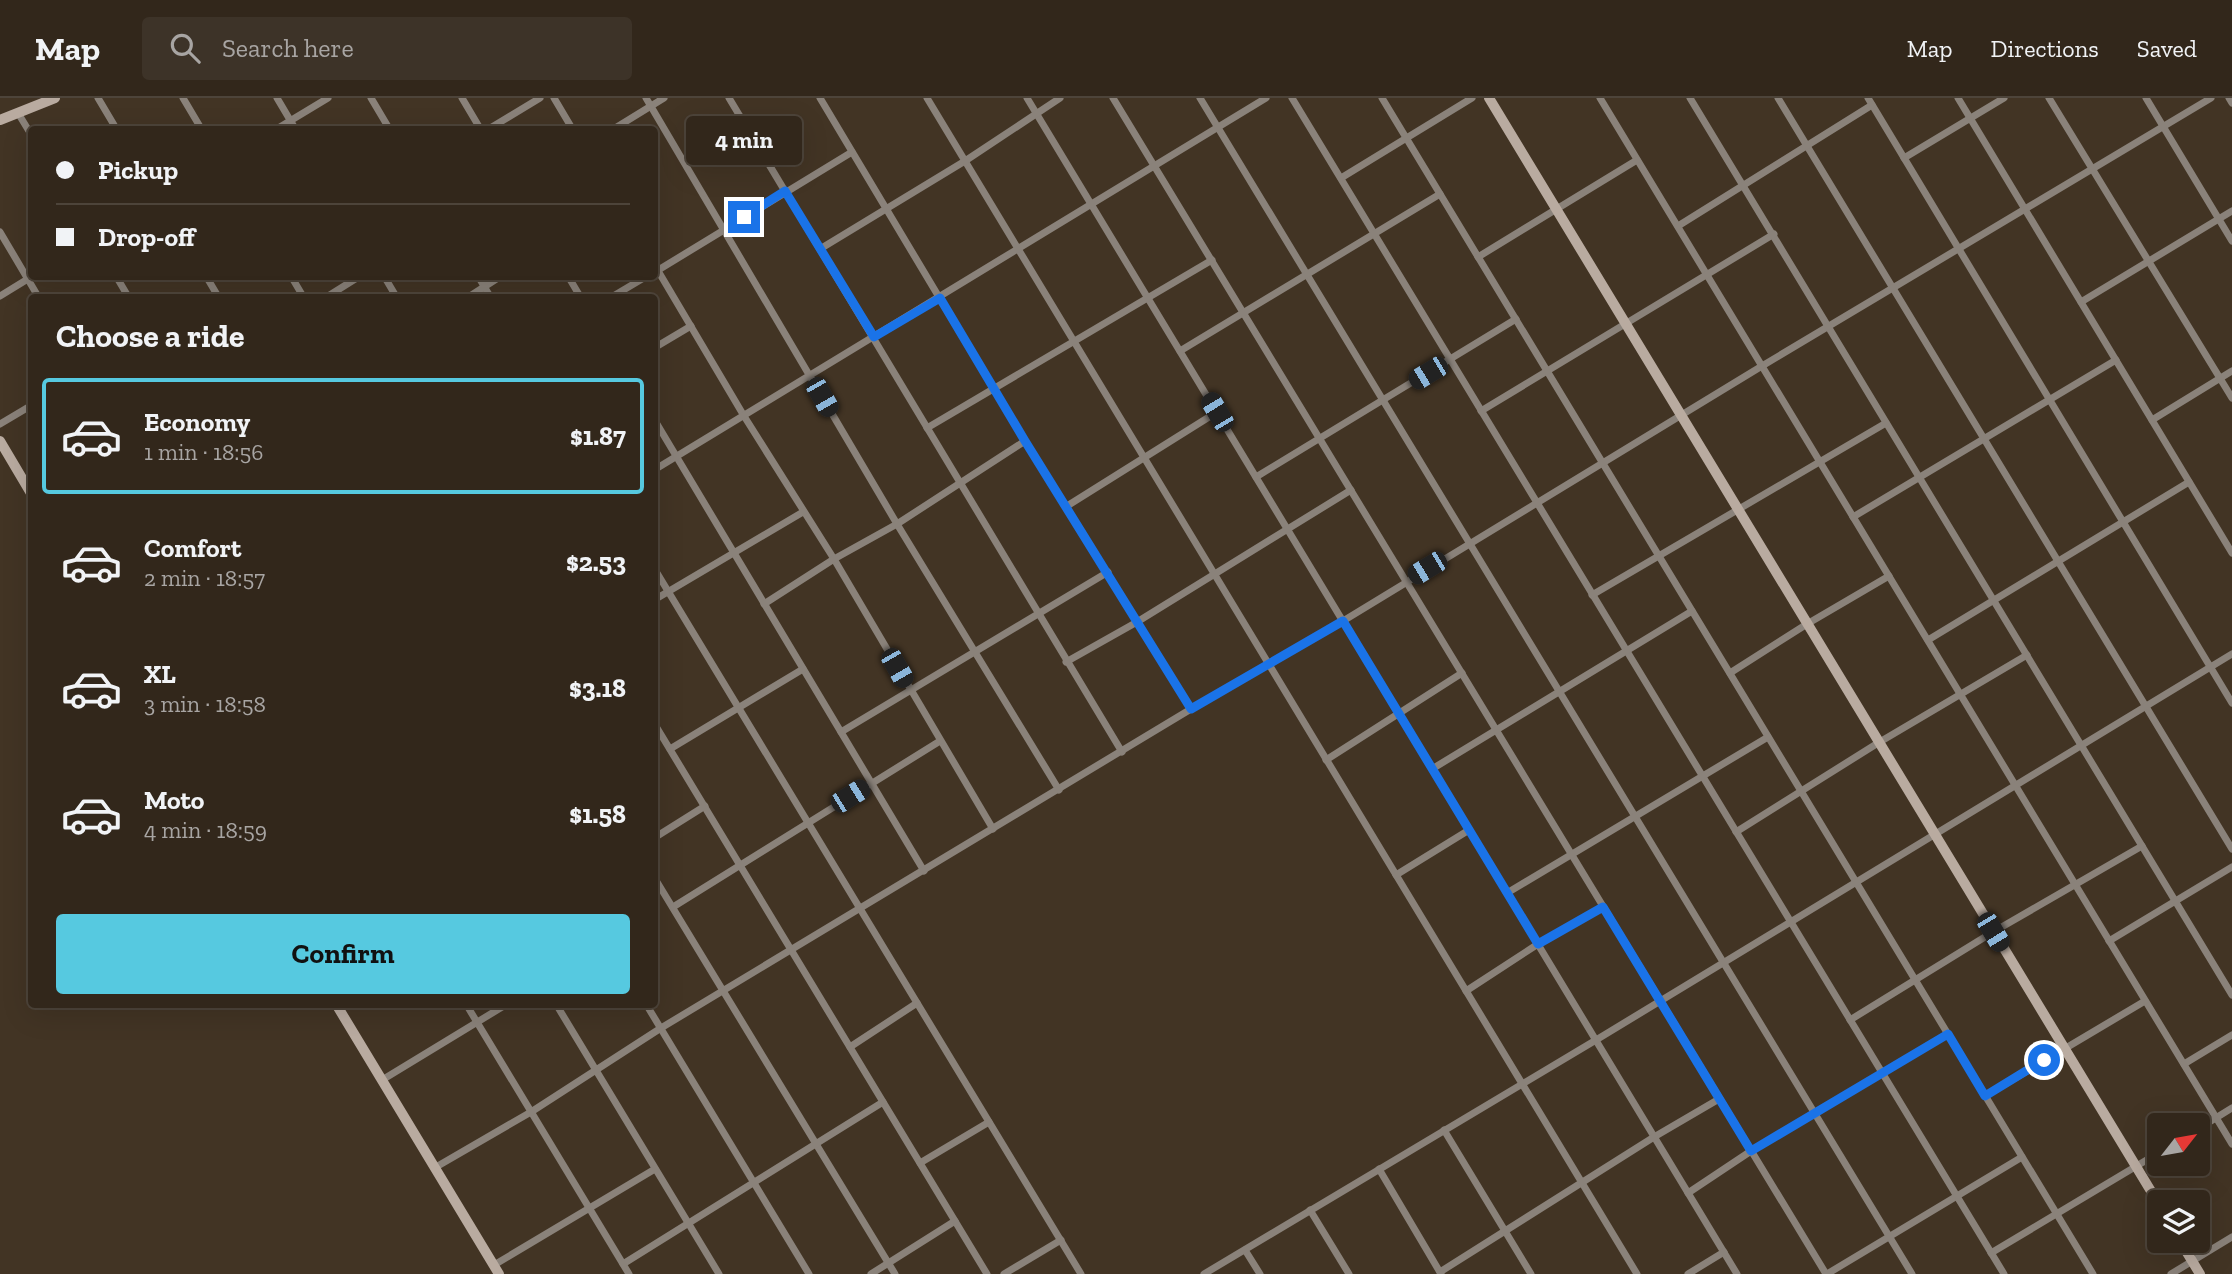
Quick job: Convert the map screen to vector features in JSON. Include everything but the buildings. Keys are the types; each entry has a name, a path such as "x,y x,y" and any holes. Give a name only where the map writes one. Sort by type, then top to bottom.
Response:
{"street":[{"path":"0,120 55,98"},
{"path":"98,98 115,126"},
{"path":"183,98 200,126"},
{"path":"277,98 294,126"},
{"path":"281,126 328,98"},
{"path":"370,98 388,126"},
{"path":"462,98 479,126"},
{"path":"494,126 540,98"},
{"path":"554,98 571,126"},
{"path":"646,98 897,524 1059,790"},
{"path":"618,126 664,98"},
{"path":"729,98 1122,752"},
{"path":"820,98 1025,441 1191,709"},
{"path":"927,98 1637,1274"},
{"path":"1027,98 1737,1274"},
{"path":"820,249 965,161 1060,98"},
{"path":"1113,98 1826,1274 2022,1157"},
{"path":"1200,98 1913,1274"},
{"path":"658,468 1266,98"},
{"path":"1292,98 2004,1274"},
{"path":"1382,98 2093,1274"},
{"path":"1341,178 1472,98"},
{"path":"1489,98 2150,1190"},
{"path":"1601,98 2232,1144"},
{"path":"1690,98 2232,995"},
{"path":"1778,98 2232,849"},
{"path":"1958,98 2232,553"},
{"path":"1904,158 2004,98"},
{"path":"2049,98 2232,398"},
{"path":"2146,98 2232,240"},
{"path":"436,1167 531,1112 661,1028 2211,98"},
{"path":"2229,98 2232,103"},
{"path":"1678,226 1807,145 1870,101 2232,702"},
{"path":"18,113 28,129"},
{"path":"658,268 852,152"},
{"path":"1479,257 1637,160"},
{"path":"1180,351 1440,194"},
{"path":"2081,302 2232,211"},
{"path":"0,232 28,275"},
{"path":"1481,411 1774,234"},
{"path":"927,428 1212,260"},
{"path":"658,272 834,559 993,829"},
{"path":"0,296 28,279"},
{"path":"331,294 354,280"},
{"path":"480,280 489,294"},
{"path":"473,294 494,280"},
{"path":"617,294 640,280"},
{"path":"1256,477 1516,319"},
{"path":"658,346 691,326"},
{"path":"1853,517 2116,360"},
{"path":"2152,420 2232,371"},
{"path":"0,424 28,407"},
{"path":"1067,506 1217,412"},
{"path":"1592,594 1886,423"},
{"path":"658,425 923,871"},
{"path":"0,441 28,488"},
{"path":"764,604 834,559 897,524 1025,441"},
{"path":"1928,640 2189,482"},
{"path":"1066,662 1351,490"},
{"path":"658,597 803,512"},
{"path":"2223,539 2232,534"},
{"path":"841,732 1108,572"},
{"path":"658,575 1081,1274"},
{"path":"1730,673 1889,576"},
{"path":"1432,769 1692,611"},
{"path":"1204,1274 2232,654"},
{"path":"1736,832 1878,743 2027,655"},
{"path":"670,749 803,669"},
{"path":"1326,760 1462,673"},
{"path":"658,730 987,1274"},
{"path":"1507,893 1768,737"},
{"path":"673,907 940,741"},
{"path":"658,835 705,806"},
{"path":"1396,875 1469,830"},
{"path":"1850,1020 1993,932 2142,846"},
{"path":"2109,941 2232,867"},
{"path":"658,883 895,1274"},
{"path":"1466,991 1538,944 1603,907"},
{"path":"1985,1096 2145,1000"},
{"path":"850,1047 917,1003"},
{"path":"338,1008 496,1269 589,1208 655,1169"},
{"path":"468,1008 629,1274"},
{"path":"382,1080 501,1008"},
{"path":"558,1008 719,1274"},
{"path":"648,1008 809,1274"},
{"path":"1688,1193 1751,1151 1948,1034"},
{"path":"2184,1064 2232,1035"},
{"path":"1379,1169 1441,1273 1719,1098"},
{"path":"622,1264 883,1102"},
{"path":"2210,1122 2232,1108"},
{"path":"920,1163 989,1122"},
{"path":"1444,1130 1531,1274"},
{"path":"1991,1253 2147,1160"},
{"path":"1310,1210 1349,1274"},
{"path":"871,1274 956,1221"},
{"path":"2171,1274 2232,1237"},
{"path":"1004,1274 1061,1240"},
{"path":"1245,1250 1260,1274"},
{"path":"1688,1274 1724,1252"},
{"path":"2187,1253 2200,1274"}],"route":[{"path":"744,217 785,191 874,337 940,298 1191,709 1343,621 1538,944 1603,907 1751,1151 1948,1034 1985,1096 2044,1060"}]}
